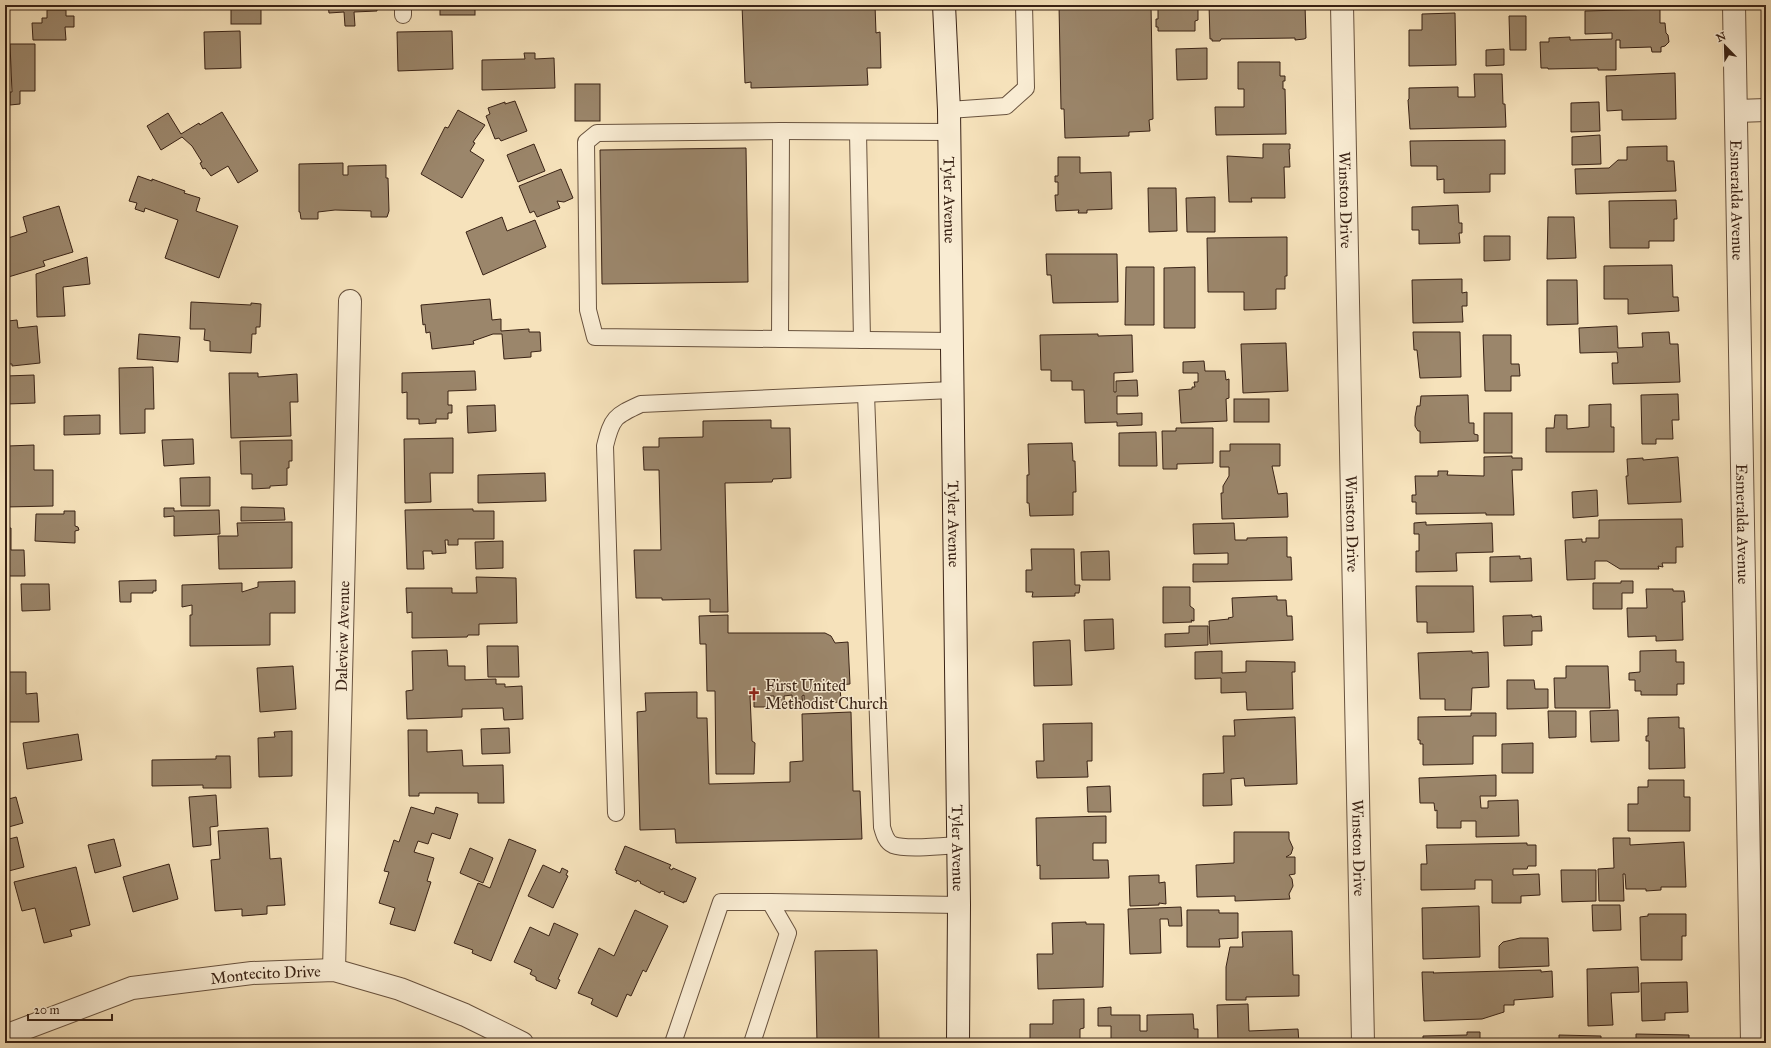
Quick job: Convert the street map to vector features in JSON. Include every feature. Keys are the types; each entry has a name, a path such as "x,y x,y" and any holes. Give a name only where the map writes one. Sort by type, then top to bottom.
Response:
{"street":[{"name":"Tyler Avenue","path":"944,5 949,110 960,905 958,1043"},
{"name":"Winston Drive","path":"1342,5 1364,1043"},
{"name":"Esmeralda Avenue","path":"1734,5 1752,1043"},
{"path":"1737,111 1766,110"},
{"name":"Daleview Avenue","path":"334,970 350,301"},
{"name":"Montecito Drive","path":"5,1036 132,988 252,973 334,970 400,989 466,1015 522,1043"}],"lane":[{"path":"949,110 1006,106 1026,88 1024,5"},
{"path":"949,132 781,131 597,133 586,142 588,310 595,337 952,341"},
{"path":"780,339 781,131"},
{"path":"858,132 862,340"},
{"path":"616,813 604,446 609,429 618,415 642,404 952,390"},
{"path":"866,394 882,827 886,839 892,845 904,847 958,845"},
{"path":"673,1043 721,902 960,905"},
{"path":"752,1043 788,933 770,902"}],"building":[{"path":"231,5 261,5 261,24 231,24"},
{"path":"328,5 377,5 377,11 354,12 355,26 345,26 344,12 329,13"},
{"path":"440,5 475,5 475,15 440,15"},
{"path":"742,5 875,5 876,33 880,32 881,68 867,68 868,85 751,88 751,82 745,83"},
{"path":"1059,5 1151,5 1153,119 1149,120 1150,131 1129,132 1129,136 1065,138 1064,109 1061,109"},
{"path":"1158,5 1195,5 1195,8 1198,8 1198,20 1195,21 1195,31 1158,31 1158,27 1156,27 1156,19 1158,19"},
{"path":"1209,5 1247,5 1247,9 1267,8 1267,5 1305,5 1306,38 1295,40 1295,38 1221,39 1220,41 1212,41 1212,39 1210,39"},
{"path":"1486,5 1527,5 1527,6 1486,7"},
{"path":"1660,9 1660,23 1665,23 1669,42 1665,46 1661,47 1661,52 1652,52 1651,47 1620,48 1620,40 1616,40 1616,70 1598,70 1598,68 1541,68 1540,42 1549,42 1549,38 1570,37 1570,40 1612,39 1612,33 1585,34 1585,11"},
{"path":"47,10 66,10 66,16 74,16 74,27 65,27 66,40 33,40 32,23 42,23 42,18 47,18"},
{"path":"1455,13 1456,65 1409,66 1409,30 1422,30 1422,14"},
{"path":"1509,16 1526,16 1526,50 1510,50"},
{"path":"240,31 241,68 205,69 204,32"},
{"path":"452,31 453,69 398,71 397,32"},
{"path":"10,44 35,44 35,91 20,91 20,104 10,105 10,92 12,92"},
{"path":"1207,48 1207,79 1177,80 1176,49"},
{"path":"1504,49 1504,65 1486,66 1486,50"},
{"path":"524,53 535,53 535,59 554,58 555,88 482,90 482,60 525,59"},
{"path":"1238,62 1280,62 1280,76 1285,76 1285,81 1283,81 1283,89 1285,89 1286,134 1216,135 1215,107 1244,107 1244,89 1238,89"},
{"path":"1675,73 1676,119 1622,120 1622,110 1607,111 1606,76"},
{"path":"1474,74 1502,74 1503,104 1505,104 1506,127 1410,129 1408,100 1409,88 1458,87 1458,97 1475,97"},
{"path":"575,84 600,84 600,121 575,121"},
{"path":"515,101 527,131 501,141 499,138 495,139 486,116 490,114 488,108 505,102 505,104"},
{"path":"1599,102 1600,131 1571,132 1571,103"},
{"path":"458,110 485,125 473,142 475,143 470,151 484,160 462,198 421,174 445,127 448,128"},
{"path":"222,112 258,171 238,183 228,166 211,176 205,168 203,169 200,163 202,162 192,146 182,137 161,150 147,126 168,113 181,134"},
{"path":"1600,135 1601,164 1572,165 1572,137"},
{"path":"1505,140 1505,174 1490,174 1490,192 1444,193 1444,179 1437,180 1437,166 1411,166 1410,141"},
{"path":"534,144 545,171 518,182 507,155"},
{"path":"1263,144 1290,144 1290,167 1284,167 1285,198 1251,198 1252,202 1229,202 1227,156 1263,158"},
{"path":"1667,146 1667,161 1674,161 1676,191 1576,194 1575,169 1609,168 1618,160 1627,160 1627,147"},
{"path":"746,148 748,282 602,284 600,150"},
{"path":"1058,157 1080,157 1080,173 1111,172 1112,209 1087,210 1087,213 1078,213 1079,210 1056,211 1055,195 1058,195 1058,182 1055,182 1055,176 1058,176"},
{"path":"343,163 343,175 348,175 348,166 386,165 389,211 387,217 371,217 371,211 335,210 318,212 318,219 301,219 299,212 299,164"},
{"path":"561,169 573,198 564,202 557,201 560,208 537,217 534,211 530,213 519,186"},
{"path":"138,176 152,181 152,179 185,191 184,193 200,198 196,211 238,226 219,278 165,258 178,220 145,208 144,212 135,209 137,203 129,201"},
{"path":"1148,188 1176,188 1177,231 1149,232"},
{"path":"1215,197 1215,232 1187,232 1186,198"},
{"path":"1676,200 1677,219 1674,219 1674,241 1649,241 1649,248 1610,248 1609,201"},
{"path":"1458,205 1459,223 1462,223 1462,233 1459,233 1460,243 1419,244 1419,230 1412,230 1412,207"},
{"path":"59,206 73,252 43,261 45,266 5,278 5,239 27,232 23,217"},
{"path":"502,217 507,231 535,220 546,247 483,275 466,232"},
{"path":"1548,217 1574,217 1576,258 1547,259"},
{"path":"1484,236 1510,236 1510,260 1484,261"},
{"path":"1287,237 1287,276 1285,276 1285,289 1276,289 1276,309 1244,310 1244,292 1208,292 1207,238"},
{"path":"1046,254 1117,254 1118,302 1053,303 1051,275 1047,275"},
{"path":"87,257 90,284 63,287 65,316 37,317 36,274"},
{"path":"1672,265 1673,297 1678,297 1679,311 1628,314 1628,299 1604,299 1604,266"},
{"path":"1126,267 1154,267 1154,325 1125,325"},
{"path":"1195,267 1195,328 1164,328 1164,268"},
{"path":"1462,279 1462,293 1467,292 1467,306 1462,306 1463,322 1413,323 1412,280"},
{"path":"1547,280 1577,280 1578,324 1547,325"},
{"path":"490,299 492,320 501,319 501,331 529,329 529,332 540,332 541,351 531,352 531,357 504,359 502,334 493,334 473,341 474,344 432,349 430,332 426,333 425,324 423,325 421,305"},
{"path":"191,302 251,305 251,303 261,304 260,327 256,327 256,334 252,334 251,353 210,351 210,341 204,340 205,329 190,329"},
{"path":"5,305 7,305 8,321 17,320 18,328 37,326 40,363 12,366 12,364 5,364"},
{"path":"1617,326 1618,348 1643,347 1642,333 1669,332 1670,344 1678,344 1680,382 1613,384 1612,363 1618,363 1617,352 1580,353 1579,328"},
{"path":"1413,332 1460,332 1461,377 1420,378 1417,350 1414,350"},
{"path":"139,334 180,337 178,362 137,359"},
{"path":"1098,334 1098,336 1132,335 1133,372 1114,373 1114,392 1116,392 1116,381 1137,380 1138,396 1117,396 1117,414 1142,413 1142,425 1117,426 1117,422 1085,423 1084,390 1072,390 1072,381 1051,381 1051,370 1041,370 1040,335"},
{"path":"1483,335 1511,335 1511,364 1519,364 1520,376 1511,376 1511,391 1485,391"},
{"path":"1286,343 1288,391 1243,393 1241,344"},
{"path":"1204,361 1205,371 1225,371 1226,380 1229,379 1229,398 1226,399 1227,421 1181,423 1179,390 1192,389 1192,387 1195,387 1194,382 1198,382 1198,373 1183,373 1183,362"},
{"path":"153,367 154,409 145,409 145,433 120,434 119,368"},
{"path":"475,371 476,390 448,391 448,405 452,405 452,413 448,413 448,419 436,419 436,423 419,424 419,419 407,419 407,392 402,393 402,373"},
{"path":"229,373 258,373 258,377 297,374 298,402 290,402 291,436 231,438"},
{"path":"34,375 35,403 7,404 6,376"},
{"path":"1678,394 1679,420 1672,420 1673,439 1656,439 1656,444 1642,444 1641,395"},
{"path":"1468,395 1469,423 1474,423 1474,434 1478,435 1478,441 1420,443 1420,431 1418,431 1415,426 1415,417 1417,406 1420,406 1421,396"},
{"path":"1234,399 1269,399 1269,422 1234,422"},
{"path":"1611,404 1611,427 1614,427 1614,452 1546,452 1546,428 1554,428 1555,415 1567,415 1567,429 1589,427 1589,405"},
{"path":"495,405 496,431 468,433 467,406"},
{"path":"1484,413 1512,413 1512,453 1484,453"},
{"path":"100,415 100,434 64,435 64,416"},
{"path":"771,420 771,428 790,428 791,478 773,479 772,482 725,483 728,612 710,612 710,599 662,600 662,598 636,598 634,550 661,550 659,470 644,470 643,447 659,447 659,438 703,437 703,421"},
{"path":"1176,428 1213,428 1213,463 1177,464 1177,469 1163,469 1162,431 1176,431"},
{"path":"1156,432 1157,466 1119,466 1119,433"},
{"path":"453,438 453,473 430,473 431,502 405,503 404,439"},
{"path":"193,439 194,464 164,466 162,440"},
{"path":"292,440 292,461 289,461 289,468 287,468 287,485 252,489 252,474 241,474 240,441"},
{"path":"1072,443 1073,461 1075,461 1076,492 1073,492 1073,515 1030,516 1029,503 1027,503 1027,475 1029,475 1028,444"},
{"path":"1230,444 1280,444 1280,466 1272,466 1278,494 1287,493 1288,517 1222,519 1221,493 1223,493 1223,486 1229,476 1229,467 1220,467 1220,451 1230,451"},
{"path":"34,445 34,470 53,470 53,506 5,507 5,473 8,473 8,446"},
{"path":"1512,456 1512,458 1522,458 1522,470 1512,470 1514,515 1486,515 1486,513 1416,514 1416,502 1412,502 1412,495 1416,495 1415,476 1438,476 1438,471 1448,471 1447,475 1484,476 1484,457"},
{"path":"1678,457 1681,502 1628,504 1626,476 1628,476 1627,459 1643,458 1643,460"},
{"path":"545,473 546,501 478,503 478,475"},
{"path":"210,477 210,506 181,506 180,478"},
{"path":"1597,490 1598,516 1573,518 1572,492"},
{"path":"241,507 284,508 285,520 241,521"},
{"path":"164,508 174,508 174,511 219,510 220,534 174,536 174,516 164,517"},
{"path":"473,509 473,511 494,511 494,539 458,539 458,545 448,545 448,540 445,540 446,553 432,554 432,551 423,551 424,569 407,569 405,510"},
{"path":"64,511 75,511 75,526 78,527 79,530 75,531 75,543 35,541 36,514 64,514"},
{"path":"1682,519 1683,547 1676,547 1676,563 1662,563 1663,567 1658,566 1659,569 1620,569 1607,561 1595,561 1595,579 1567,580 1565,540 1582,539 1582,542 1586,542 1586,538 1599,538 1599,520"},
{"path":"292,522 292,568 219,569 218,536 238,536 237,523"},
{"path":"1426,522 1426,525 1492,523 1493,552 1456,553 1457,571 1416,572 1416,551 1419,551 1419,534 1414,534 1414,523"},
{"path":"1234,523 1235,540 1247,540 1247,538 1287,537 1287,557 1291,557 1292,580 1193,582 1193,564 1228,564 1228,553 1194,554 1193,524"},
{"path":"5,528 11,528 11,550 24,550 25,576 5,576"},
{"path":"503,541 503,568 476,569 475,542"},
{"path":"1031,549 1074,549 1075,585 1080,585 1079,593 1075,593 1075,596 1032,597 1033,592 1026,592 1026,570 1032,570"},
{"path":"1109,551 1110,580 1082,580 1081,552"},
{"path":"1520,556 1520,559 1531,558 1532,581 1490,582 1490,557"},
{"path":"476,577 516,578 517,623 479,624 479,635 468,635 467,637 412,638 412,612 407,613 406,588 452,588 452,593 477,593"},
{"path":"156,580 156,591 153,591 153,593 131,593 131,602 120,602 119,581"},
{"path":"295,581 295,613 270,613 270,645 190,646 190,615 192,615 192,605 182,607 182,585 242,583 242,592 258,587 258,582"},
{"path":"1621,581 1633,581 1633,593 1622,593 1622,609 1593,609 1593,583 1621,583"},
{"path":"21,584 49,584 50,610 22,611"},
{"path":"1416,586 1473,586 1474,632 1427,633 1427,622 1417,622"},
{"path":"1163,587 1190,587 1190,606 1194,609 1194,621 1163,623"},
{"path":"1646,589 1673,589 1673,591 1684,591 1685,602 1682,602 1683,640 1656,641 1656,636 1628,637 1627,608 1647,608"},
{"path":"1277,596 1277,600 1286,600 1287,616 1292,616 1293,640 1210,644 1209,621 1229,619 1228,618 1233,617 1232,598"},
{"path":"728,615 728,633 825,633 831,636 835,643 848,642 850,684 840,685 841,702 804,704 804,695 802,696 803,706 792,707 792,695 784,696 785,707 774,707 774,696 767,696 768,707 754,707 754,696 750,696 752,741 755,743 754,774 716,774 715,691 707,691 706,644 700,644 699,616"},
{"path":"1532,615 1532,617 1541,616 1542,631 1532,631 1532,645 1504,646 1503,616"},
{"path":"1113,619 1114,649 1085,651 1084,620"},
{"path":"1189,626 1208,626 1208,645 1165,647 1165,634 1189,633"},
{"path":"1070,640 1072,685 1034,686 1033,642"},
{"path":"487,646 518,646 519,677 488,677"},
{"path":"447,650 448,666 465,666 465,680 496,679 496,684 505,684 505,687 522,686 523,719 504,720 503,708 462,709 462,717 407,719 406,691 413,690 412,651"},
{"path":"1676,650 1676,662 1684,662 1684,684 1677,684 1677,695 1641,695 1641,691 1635,691 1635,680 1629,680 1629,673 1640,672 1640,651"},
{"path":"1222,651 1222,673 1246,672 1246,661 1295,662 1295,672 1292,672 1293,709 1247,710 1246,692 1221,693 1221,678 1195,679 1195,652"},
{"path":"1472,651 1472,653 1488,652 1489,687 1472,688 1471,710 1445,710 1445,699 1420,699 1418,653"},
{"path":"293,666 296,709 260,712 257,668"},
{"path":"1566,666 1608,666 1610,708 1555,708 1554,678 1566,678"},
{"path":"5,672 26,672 26,694 37,693 39,722 5,722"},
{"path":"1507,680 1534,680 1535,689 1548,689 1548,708 1507,709"},
{"path":"697,692 697,718 707,718 709,784 790,782 790,762 803,761 802,714 851,712 853,791 860,791 862,839 676,843 675,829 640,830 637,712 646,711 645,693"},
{"path":"1618,710 1619,741 1591,742 1590,711"},
{"path":"1548,711 1576,711 1576,737 1549,738"},
{"path":"1471,713 1496,713 1496,736 1473,736 1473,764 1423,765 1423,744 1420,744 1420,740 1418,740 1418,717 1471,716"},
{"path":"1295,717 1297,784 1245,786 1244,778 1231,779 1232,805 1203,806 1203,774 1224,773 1223,736 1235,736 1234,720"},
{"path":"1679,717 1679,728 1684,728 1685,768 1649,769 1649,741 1646,741 1646,736 1648,736 1648,718"},
{"path":"1092,723 1092,761 1087,761 1088,777 1037,778 1036,761 1044,761 1043,724"},
{"path":"509,728 510,753 482,754 481,729"},
{"path":"408,730 427,730 427,752 462,750 463,766 503,765 504,803 478,803 478,793 419,793 419,796 409,796"},
{"path":"292,731 292,776 259,777 258,738 275,737 274,732"},
{"path":"78,734 82,760 27,769 23,743"},
{"path":"1533,743 1533,773 1502,773 1502,744"},
{"path":"216,756 230,756 231,788 203,788 203,785 152,786 152,760 216,759"},
{"path":"1496,775 1496,796 1480,796 1481,808 1488,808 1488,801 1518,800 1519,836 1476,837 1476,821 1461,821 1461,828 1437,828 1437,810 1435,811 1434,803 1420,803 1419,778"},
{"path":"1648,780 1684,780 1684,797 1690,797 1690,831 1628,831 1628,804 1638,804 1638,787 1648,787"},
{"path":"1110,786 1111,812 1088,812 1087,787"},
{"path":"216,795 218,826 210,827 211,845 193,847 189,797"},
{"path":"16,797 23,823 5,828 5,800"},
{"path":"411,807 434,814 436,807 458,814 450,839 432,833 428,844 418,841 414,852 434,858 427,881 431,882 415,931 390,924 395,908 379,903 389,872 384,871 394,840 399,842"},
{"path":"1106,816 1106,843 1093,843 1093,860 1108,860 1109,878 1040,879 1040,865 1037,866 1036,818"},
{"path":"268,828 270,859 281,858 285,905 267,906 267,914 242,916 242,909 215,911 211,860 220,859 218,831"},
{"path":"1234,832 1289,832 1289,839 1293,848 1291,854 1286,857 1295,857 1295,874 1289,875 1292,879 1293,886 1289,894 1290,899 1235,901 1235,896 1197,897 1196,865 1234,863"},
{"path":"17,837 24,867 5,872 5,840"},
{"path":"1613,838 1630,838 1630,845 1684,842 1686,887 1661,887 1661,890 1646,891 1646,889 1626,889 1625,874 1623,874 1624,901 1599,901 1598,869 1614,868"},
{"path":"114,839 121,866 95,873 88,845"},
{"path":"509,839 536,850 491,961 472,953 473,950 454,943 478,883 490,888"},
{"path":"1527,843 1527,845 1536,845 1536,866 1528,866 1527,869 1513,869 1513,875 1539,874 1540,895 1521,896 1521,903 1492,903 1492,880 1475,880 1475,889 1421,890 1421,864 1427,864 1426,845"},
{"path":"625,846 671,865 669,868 672,870 673,868 696,878 686,902 684,901 684,903 664,894 665,892 661,891 660,893 637,880 636,882 616,873 617,871 615,870"},
{"path":"470,848 493,858 483,883 460,873"},
{"path":"169,864 178,899 133,912 123,877"},
{"path":"543,865 560,873 562,868 568,871 566,875 568,876 553,908 528,896"},
{"path":"76,867 90,925 70,930 72,936 44,943 35,908 22,911 14,882"},
{"path":"1561,870 1596,870 1596,901 1562,902"},
{"path":"1159,875 1159,883 1165,882 1166,904 1159,903 1159,905 1130,906 1129,876"},
{"path":"1592,905 1620,905 1621,930 1593,931"},
{"path":"1479,906 1480,957 1423,959 1422,908"},
{"path":"1181,907 1182,926 1169,926 1168,919 1160,919 1161,953 1130,954 1128,909"},
{"path":"635,910 668,926 646,972 643,970 631,996 627,994 617,1017 591,1004 593,999 578,993 599,948 614,956"},
{"path":"1187,910 1219,910 1219,913 1238,913 1238,938 1219,939 1220,947 1187,947"},
{"path":"1648,914 1686,914 1686,936 1682,936 1682,960 1641,960 1640,917 1648,916"},
{"path":"1086,922 1086,924 1104,924 1103,987 1038,989 1037,954 1053,954 1052,923"},
{"path":"554,923 578,934 558,979 560,980 556,989 536,980 536,977 530,974 532,970 514,962 530,927 549,936"},
{"path":"1292,931 1293,975 1299,975 1299,996 1246,997 1246,1000 1226,1000 1226,967 1230,947 1243,947 1242,932"},
{"path":"1520,938 1548,938 1549,966 1499,968 1499,946 1503,942"},
{"path":"877,950 879,1042 885,1043 817,1043 815,951"},
{"path":"1638,967 1639,992 1611,993 1613,1025 1588,1026 1587,969"},
{"path":"1541,970 1541,972 1552,971 1553,997 1514,1000 1514,1005 1504,1005 1504,1012 1482,1019 1424,1021 1422,972"},
{"path":"1687,982 1688,1012 1665,1013 1665,1020 1642,1021 1641,983"},
{"path":"1084,999 1084,1028 1080,1029 1080,1040 1101,1040 1101,1043 1030,1043 1030,1024 1053,1024 1053,1000"},
{"path":"1248,1004 1249,1031 1298,1029 1299,1043 1218,1043 1217,1005"},
{"path":"1111,1007 1111,1015 1140,1015 1140,1031 1147,1031 1147,1015 1193,1014 1194,1029 1198,1029 1198,1043 1111,1043 1111,1026 1098,1026 1098,1008"},
{"path":"1467,1032 1480,1032 1480,1039 1469,1040 1469,1043 1423,1043 1423,1036 1467,1035"},
{"path":"1636,1034 1689,1035 1689,1043 1636,1043"},
{"path":"1559,1035 1601,1036 1601,1043 1559,1043"},
{"path":"1550,1040 1550,1043 1511,1043 1511,1041"}],"place":[{"name":"First United Methodist Church","path":"754,694"}]}
